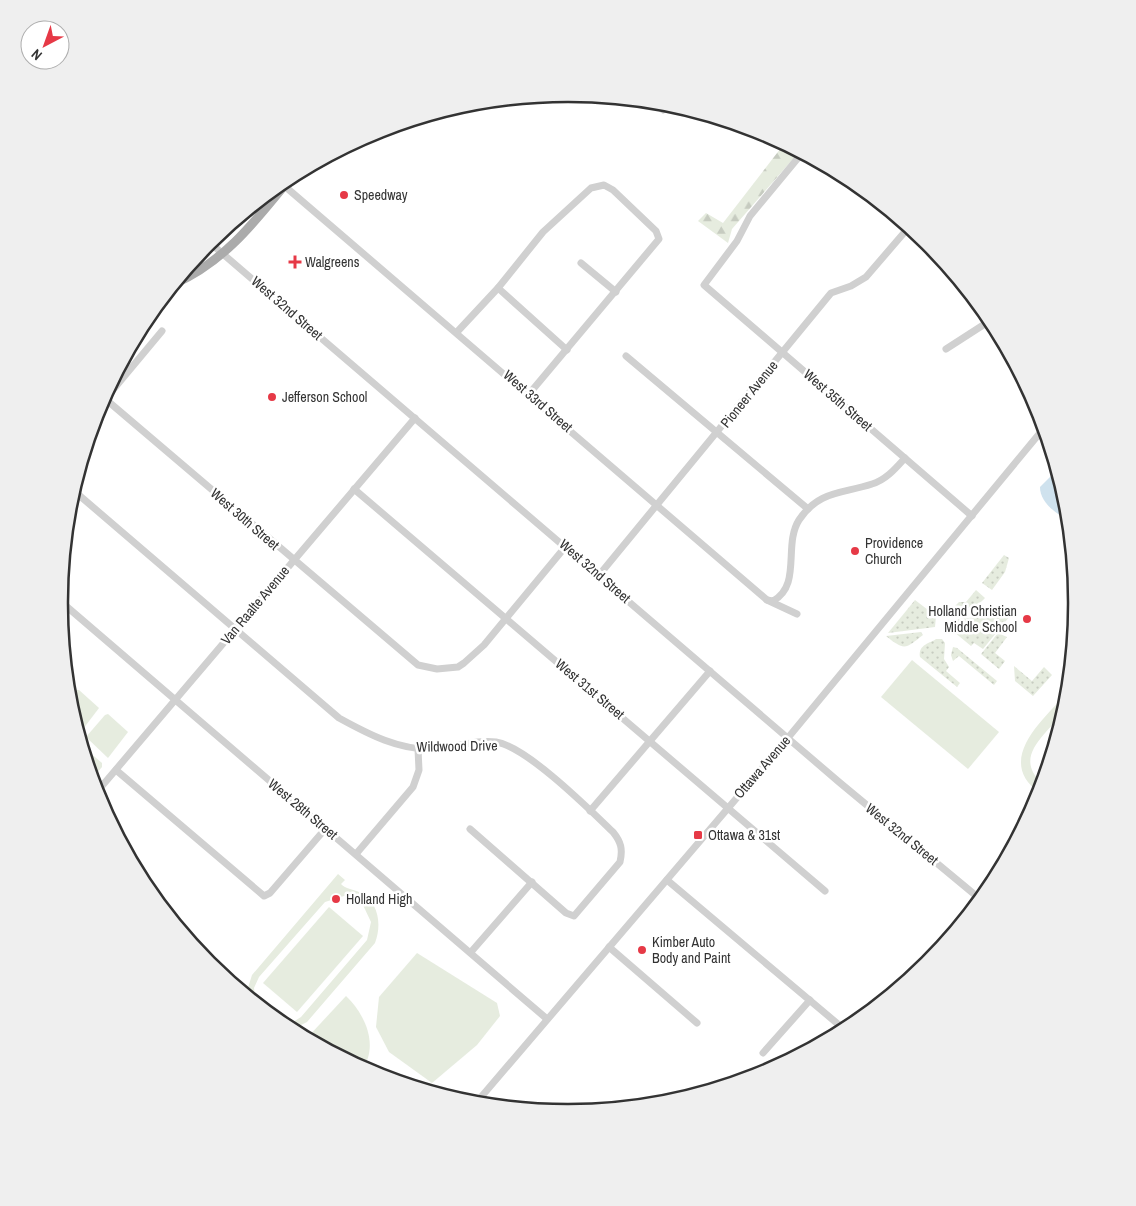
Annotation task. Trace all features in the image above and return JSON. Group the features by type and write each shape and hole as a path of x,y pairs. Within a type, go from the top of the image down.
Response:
{"main road":[{"path":"189,276 224,254 248,230 270,201"}],"street":[{"name":"West 35th Street","path":"797,159 750,216 737,241 704,285 972,516"},
{"path":"457,332 498,288 530,246 591,188 604,184 613,190 660,236 616,292 529,394"},
{"name":"West 33rd Street","path":"288,188 658,504 766,600 797,614"},
{"name":"Pioneer Avenue","path":"600,574 718,433 831,293 851,286 866,277 904,233"},
{"name":"West 32nd Street","path":"216,247 974,895"},
{"path":"581,263 616,292"},
{"path":"498,288 567,350"},
{"path":"946,350 984,325"},
{"path":"121,378 162,331"},
{"path":"626,356 808,509"},
{"name":"West 30th Street","path":"110,403 418,665 437,669 452,669 464,663 484,645 505,618"},
{"name":"Van Raalte Avenue","path":"102,786 415,418"},
{"name":"Ottawa Avenue","path":"482,1096 788,738 1039,434"},
{"path":"766,600 773,601 785,590 789,580 795,528 808,509 830,494 873,484 890,474 905,458"},
{"name":"West 31st Street","path":"354,489 825,891"},
{"name":"Wildwood Drive","path":"79,496 339,718 380,739 418,749 436,749 496,742 510,747 527,757 613,832 622,851 620,862 574,916 566,913 532,882"},
{"path":"505,618 566,546"},
{"name":"West 28th Street","path":"68,608 547,1019"},
{"path":"590,811 710,671"},
{"path":"356,854 413,787 419,770 418,749"},
{"path":"116,770 264,896 270,893 326,828"},
{"path":"470,829 532,882 471,952"},
{"path":"667,880 837,1024"},
{"path":"609,947 697,1024"},
{"path":"762,1053 810,1000"}],"green space":[{"path":"780,150 795,157 732,229 728,243 698,221 706,213 723,223"},
{"path":"1004,555 1009,558 1005,572 992,590 982,583"},
{"path":"976,590 985,598 982,601 966,609 953,608 959,602 966,602"},
{"path":"915,600 936,616 935,627 888,633"},
{"path":"995,606 1002,607 1010,616 983,649 974,643 971,646 948,627 950,620 977,617"},
{"path":"921,632 923,635 905,646 897,644 886,636"},
{"path":"998,633 1007,637 995,653 1005,661 999,669 981,654"},
{"path":"936,639 942,639 945,643 944,659 949,667 946,671 960,683 957,687 920,657 921,649"},
{"path":"953,647 957,648 997,681 994,685 959,656 953,661 951,655"},
{"path":"912,660 999,732 968,769 881,697"},
{"path":"1014,666 1032,681 1044,667 1052,675 1033,696 1015,681"},
{"path":"79,690 99,708 84,728 77,701 75,691"},
{"path":"1059,702 1053,724 1036,745 1032,754 1030,764 1037,777 1033,786 1027,780 1021,767 1022,753 1037,726"},
{"path":"108,714 128,732 108,758 86,737"},
{"path":"91,754 102,763 102,767 97,773"},
{"path":"338,874 345,880 341,884 343,886 366,896 375,907 378,929 375,943 307,1022 300,1025 294,1021 301,1017 367,940 371,922 362,903 344,896 325,902 259,977 254,988 255,993 248,987 252,975"},
{"path":"329,907 363,936 297,1012 263,983"},
{"path":"417,953 497,1003 500,1016 477,1045 432,1083 389,1052 376,1027 379,997"},
{"path":"346,996 364,1020 369,1039 368,1059 367,1061 347,1052 312,1032"}],"water":[{"path":"1052,475 1061,516 1046,503 1040,487"}],"place":[{"name":"Speedway","path":"344,195"},
{"name":"Walgreens","path":"295,262"},
{"name":"Jefferson School","path":"272,397"},
{"name":"Providence Church","path":"855,551"},
{"name":"Holland Christian Middle School","path":"1027,619"},
{"name":"Ottawa & 31st","path":"698,835"},
{"name":"Holland High","path":"336,899"},
{"name":"Kimber Auto Body and Paint","path":"642,950"}]}
